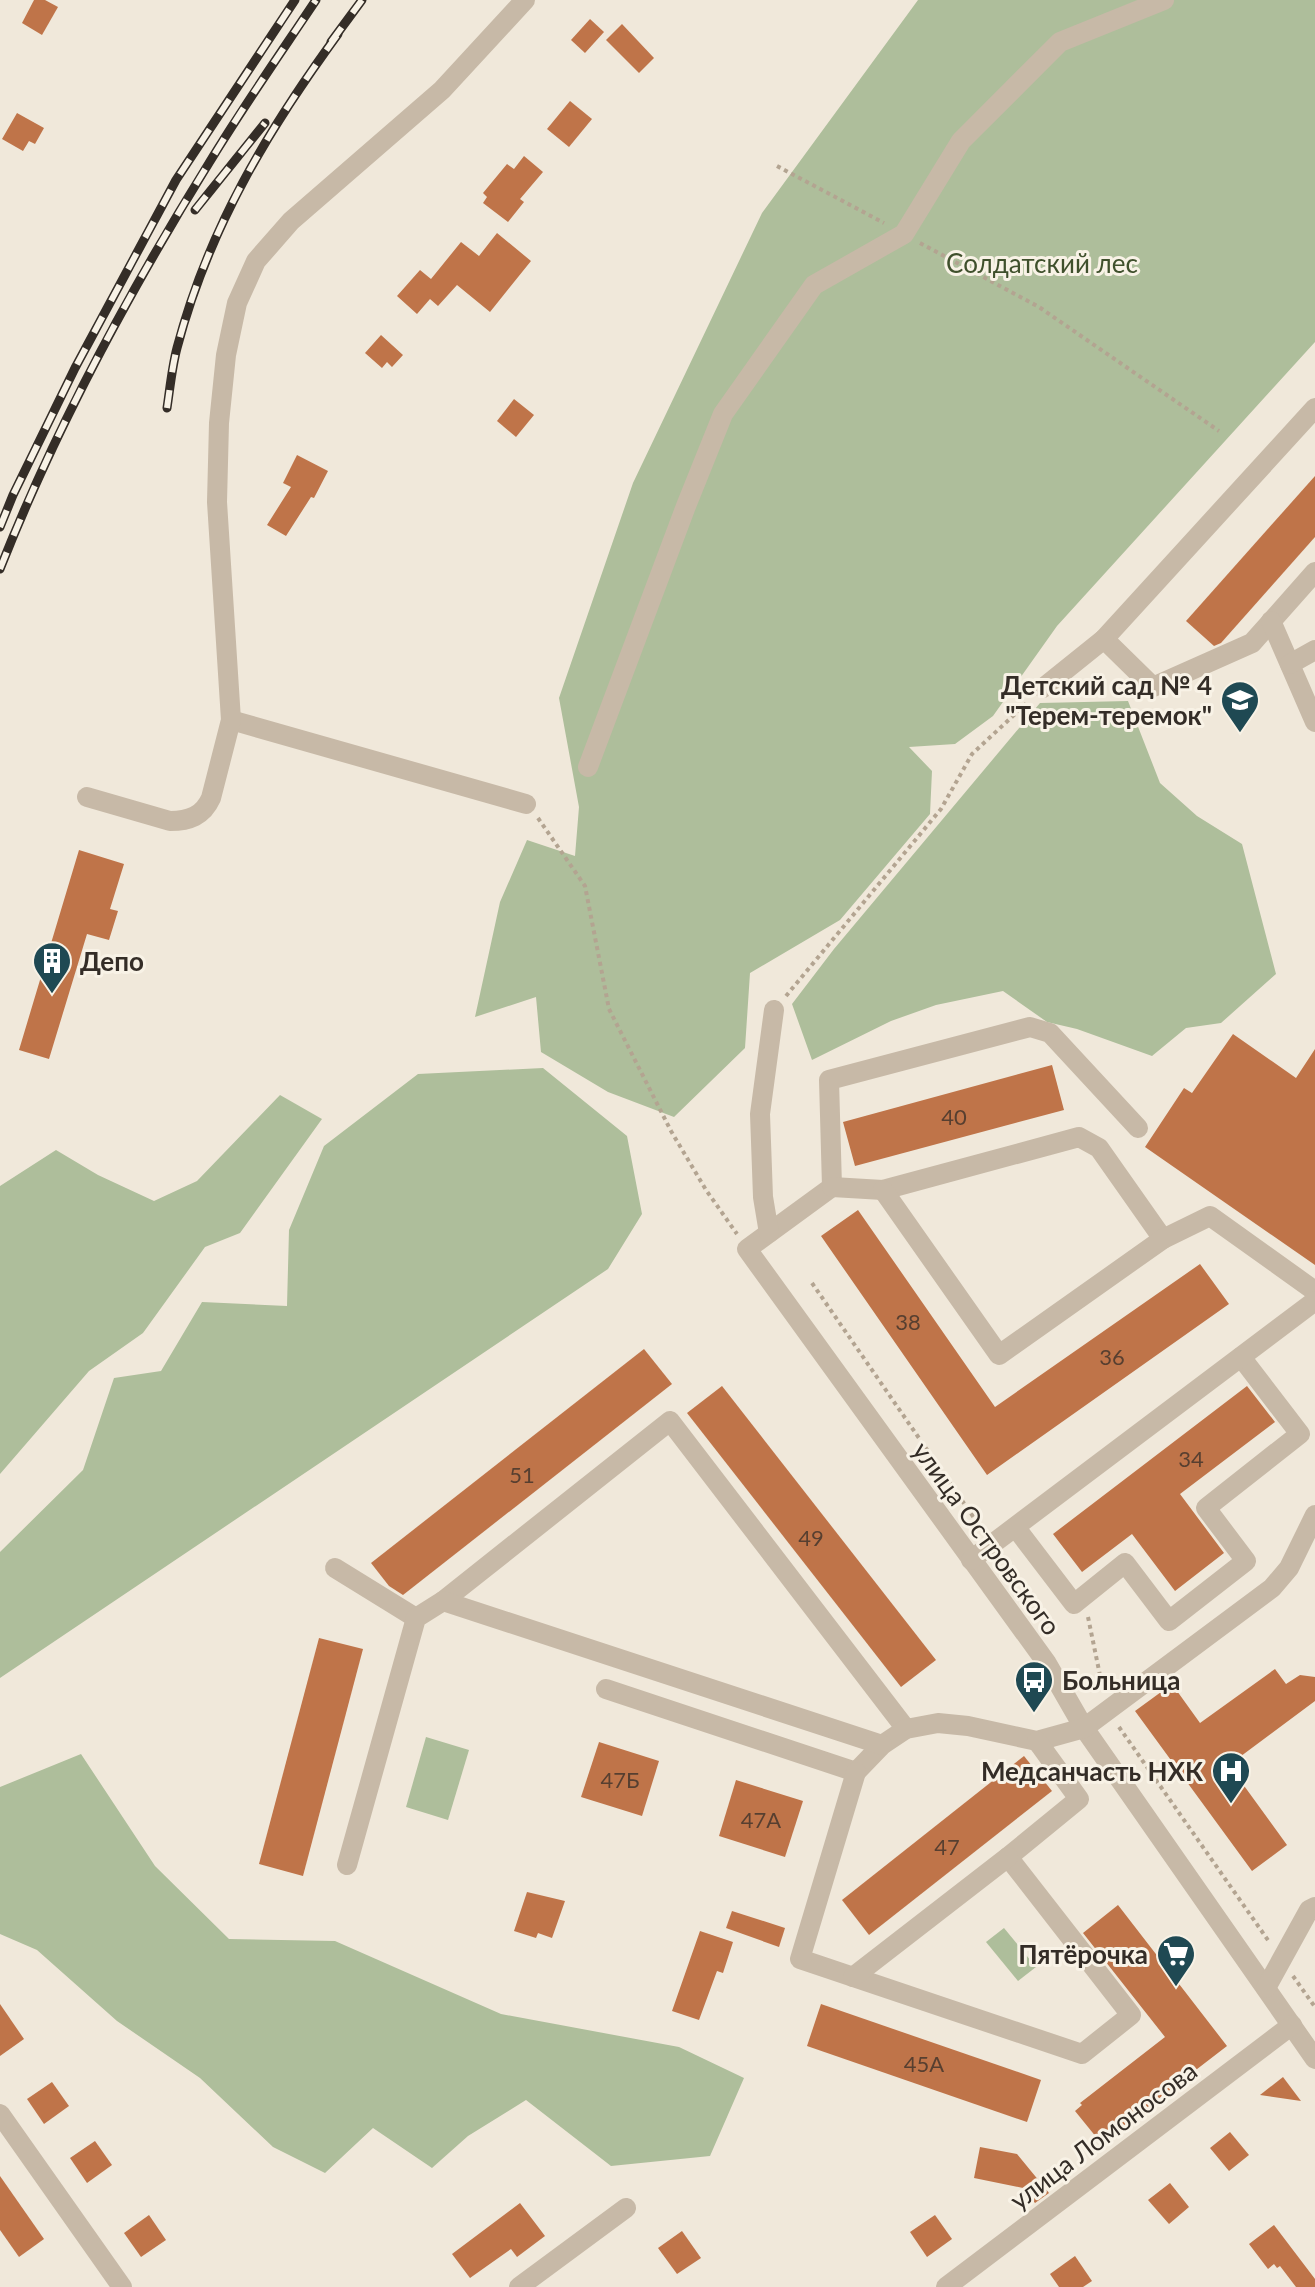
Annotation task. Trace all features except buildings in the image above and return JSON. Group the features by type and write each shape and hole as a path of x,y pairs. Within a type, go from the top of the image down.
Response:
{"street":[{"path":"87,797 170,821 197,816 211,798 231,720 217,502 219,423 226,355 237,303 256,261 291,221 442,90 525,0"},
{"path":"588,767 723,414 814,285 904,234 961,141 1060,42 1164,0"},
{"path":"1043,688 1104,639 1315,408"},
{"path":"1104,639 1153,687 1252,643 1315,572"},
{"path":"1271,621 1315,722"},
{"path":"1290,664 1315,650"},
{"path":"231,720 526,804"},
{"path":"769,1233 763,1197 760,1114 774,1010"},
{"path":"832,1187 829,1080 1030,1027 1050,1033 1138,1128"},
{"path":"747,1249 832,1187 883,1190 1079,1137 1099,1148 1163,1239"},
{"path":"883,1190 999,1355 1163,1239 1210,1216 1315,1291"},
{"name":"улица Островского","path":"747,1249 1046,1662 1084,1728 1315,2059"},
{"path":"971,1560 1315,1301"},
{"path":"1016,1528 1074,1604 1125,1563 1169,1621 1246,1561 1206,1508 1300,1434 1241,1357"},
{"path":"347,1865 416,1618 443,1601 670,1421 906,1729"},
{"path":"1008,1857 1131,2015 1082,2054 800,1959 856,1772 882,1745 906,1729 938,1723 1037,1741 1084,1728 1272,1588 1289,1568 1315,1515"},
{"path":"335,1568 416,1618"},
{"path":"443,1601 882,1745"},
{"path":"606,1689 856,1772"},
{"path":"853,1977 1079,1799 1037,1741"},
{"path":"1266,1988 1309,1910 1315,1907"},
{"name":"улица Ломоносова","path":"946,2287 1292,2025"},
{"path":"0,2114 122,2287"},
{"path":"519,2287 626,2208"}],"path":[{"path":"777,166 1039,307 1219,431"},
{"path":"774,1010 941,809 972,754 1043,688"},
{"path":"526,804 549,831 585,886 609,1009 671,1131 706,1190 747,1249"},
{"path":"812,1283 993,1545"},
{"path":"1083,1596 1107,1710 1315,2007"}],"green space":[{"name":"Солдатский лес","path":"918,0 1315,0 1315,342 1057,626 993,716 955,744 909,747 932,771 930,814 840,920 750,973 745,1048 674,1117 608,1092 541,1052 536,997 475,1017 500,902 527,840 575,856 579,807 559,698 633,483 762,213"},
{"path":"1128,701 1160,783 1197,816 1242,844 1276,974 1221,1023 1186,1028 1152,1056 1077,1029 1047,1022 1003,991 936,1005 891,1021 812,1060 792,1004 834,949 1040,703"},
{"path":"543,1068 627,1136 642,1214 608,1269 0,1678 0,1552 83,1470 114,1378 161,1371 202,1302 287,1306 289,1230 324,1146 418,1074"},
{"path":"280,1095 322,1119 240,1233 205,1247 143,1333 89,1371 0,1474 0,1186 56,1150 98,1175 154,1201 197,1181"},
{"path":"426,1737 469,1750 448,1820 406,1807"},
{"path":"81,1754 155,1866 229,1939 335,1941 501,2014 679,2047 744,2078 710,2156 611,2166 526,2100 468,2136 432,2168 373,2128 325,2173 273,2147 200,2078 117,2021 37,1950 0,1934 0,1787"},
{"path":"1004,1928 1036,1967 1018,1981 986,1942"}],"railway":[{"path":"0,527 75,368 176,180 295,0"},
{"path":"0,569 45,464 122,311 222,142 316,0"},
{"path":"331,42 362,0"},
{"path":"167,408 175,355 190,305 223,222 287,107 338,34"},
{"path":"195,210 265,123"}],"place":[{"name":"Детский сад № 4 \"Терем-теремок\"","path":"1240,734"},
{"name":"Депо","path":"52,995"},
{"name":"Больница","path":"1034,1714"},
{"name":"Медсанчасть НХК","path":"1231,1805"},
{"name":"Пятёрочка","path":"1176,1988"}]}
